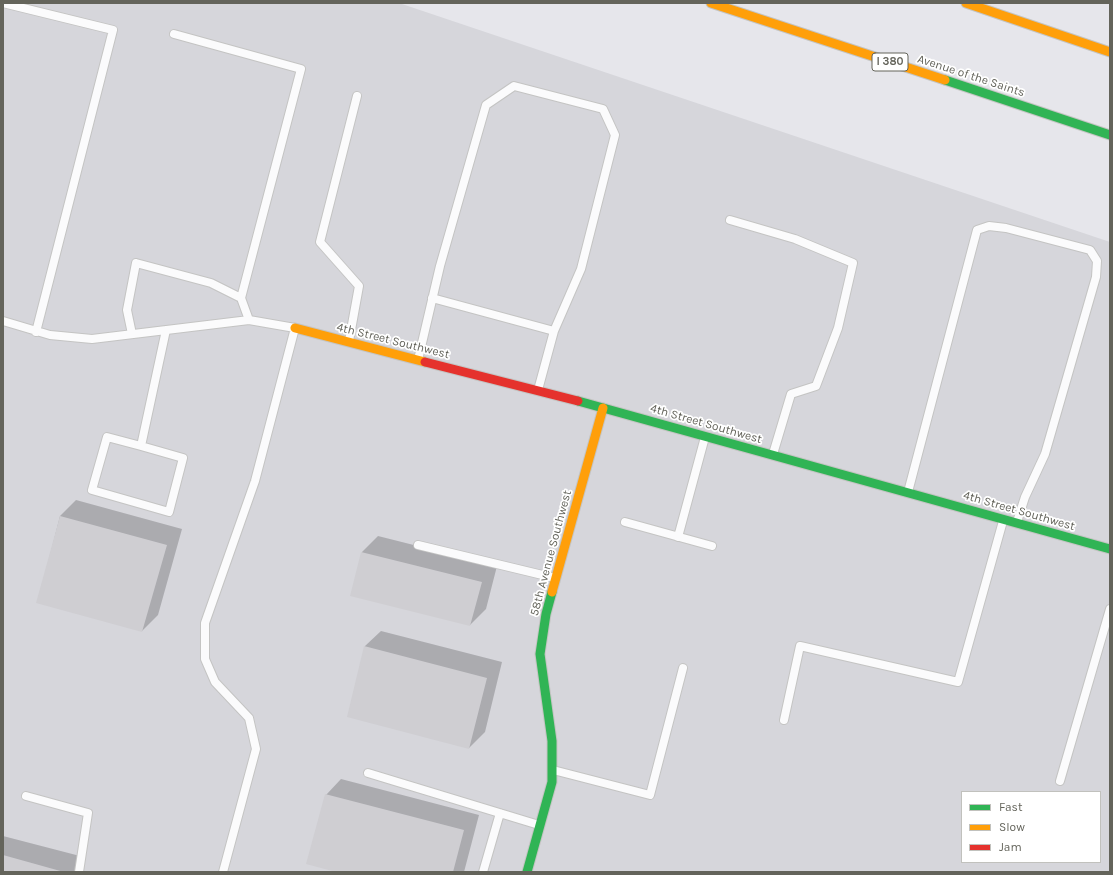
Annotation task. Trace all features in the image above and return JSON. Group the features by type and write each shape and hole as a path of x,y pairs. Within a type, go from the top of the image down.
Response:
{"main road":[{"name":"Avenue of the Saints","path":"711,3 1110,135"},
{"path":"966,3 1110,52"},
{"name":"4th Street Southwest","path":"295,328 603,408 1110,550"},
{"name":"58th Avenue Southwest","path":"527,872 552,782 552,741 544,692 540,654 546,614 603,408"}],"lane":[{"path":"3,3 113,30 36,332"},
{"path":"174,34 301,69 241,298 249,320"},
{"path":"418,360 432,298 486,105 514,86 603,109 615,135 581,269 554,330 538,391"},
{"path":"348,342 358,286 320,242 357,96"},
{"path":"730,220 795,239 853,263 838,328 816,386 791,394 773,455"},
{"path":"908,493 977,230 989,226 1006,228 1090,250 1097,261 1096,277 1045,454 1024,497 1017,523"},
{"path":"132,334 128,310 136,263 211,283 241,298"},
{"path":"432,298 554,330"},
{"path":"3,321 50,335 92,339 249,320 295,328 255,481 206,623 205,659 215,682 249,718 256,749 223,872"},
{"path":"140,446 166,330"},
{"path":"678,537 705,436"},
{"path":"106,437 140,446 183,458 169,512 92,490 106,437"},
{"path":"784,720 800,646 958,682 1003,520"},
{"path":"624,522 712,546"},
{"path":"418,545 556,578"},
{"path":"1060,781 1110,609"},
{"path":"552,770 650,795 683,668"},
{"path":"368,773 540,825"},
{"path":"26,796 88,813 79,872"},
{"path":"483,872 500,813"}],"shaded area":[{"path":"3,3 399,3 1110,242 1110,872 3,872"}],"building":[{"path":"60,516 167,545 142,632 36,603"},
{"path":"361,552 482,582 470,626 350,596"},
{"path":"364,646 487,678 469,749 347,717"},
{"path":"325,794 464,830 453,872 336,872 306,864"},
{"path":"3,855 64,872 3,872"}],"traffic: fast":[{"path":"945,80 1110,135"},
{"path":"578,401 1110,549"},
{"path":"527,872 552,782 552,741 540,654 546,614 552,592"}],"traffic: slow":[{"path":"711,3 945,80"},
{"path":"966,3 1110,52"},
{"path":"295,328 425,362"},
{"path":"552,592 603,408"}],"traffic: jam":[{"path":"425,362 578,401"}]}
